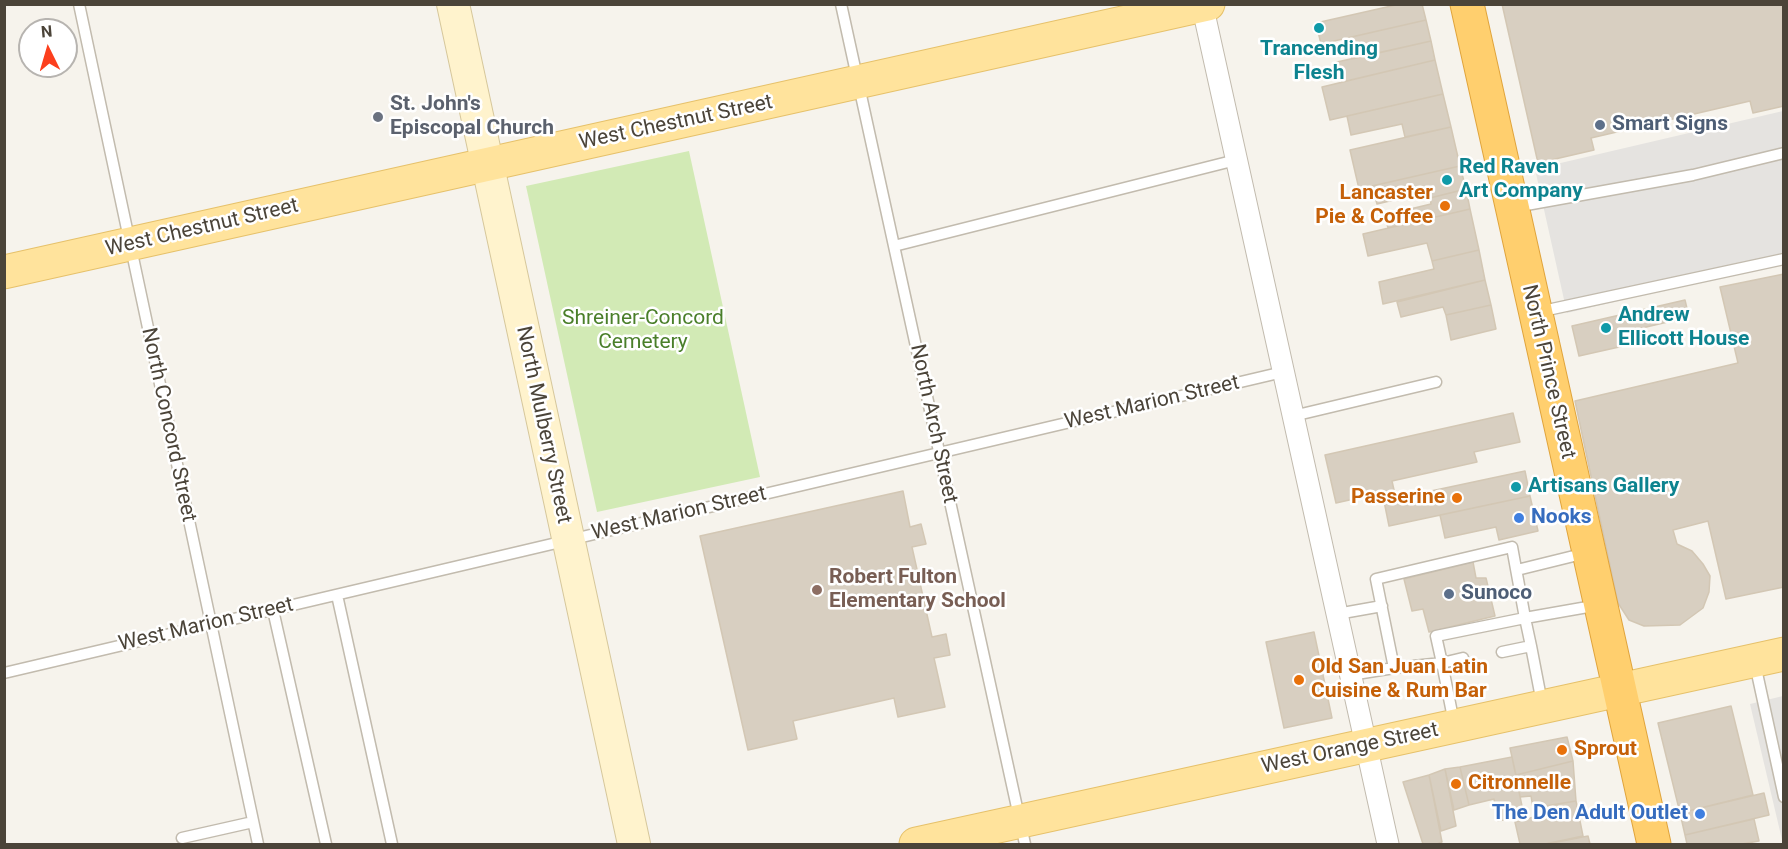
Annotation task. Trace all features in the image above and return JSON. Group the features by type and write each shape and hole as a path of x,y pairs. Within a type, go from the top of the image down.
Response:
{"highway":[{"name":"North Prince Street","path":"1467,4 1535,313 1565,422 1589,552 1654,844"}],"main road":[{"name":"West Chestnut Street","path":"4,272 1204,5"},
{"name":"West Orange Street","path":"916,844 1022,832 1366,746 1769,657"}],"street":[{"name":"North Mulberry Street","path":"453,4 634,844"},
{"path":"1204,5 1236,160 1388,844"}],"lane":[{"name":"North Concord Street","path":"79,4 258,844"},
{"name":"North Arch Street","path":"841,4 1022,832"},
{"path":"1512,207 1692,175 1784,153"},
{"path":"894,246 1236,160"},
{"path":"1535,313 1784,259"},
{"name":"West Marion Street","path":"4,672 1283,372"},
{"path":"1293,416 1436,382"},
{"path":"1394,668 1376,579 1512,547 1543,707"},
{"path":"1517,570 1589,552"},
{"path":"337,595 392,844"},
{"path":"1455,726 1436,636 1600,604"},
{"path":"1337,614 1382,606"},
{"path":"273,610 326,844"},
{"path":"1502,652 1531,646"},
{"path":"1769,657 1784,796"},
{"path":"1350,675 1442,663 1463,658"},
{"path":"182,838 253,822"}],"green space":[{"name":"Shreiner-Concord Cemetery","path":"689,151 760,477 597,512 526,186"}],"shaded area":[{"path":"1783,111 1783,262 1567,313 1535,169"},
{"path":"1783,696 1783,844 1750,704"}],"building":[{"path":"1400,4 1422,4 1426,20 1321,44 1316,23"},
{"path":"1502,4 1784,4 1784,106 1753,113 1750,101 1591,138 1594,150 1538,163"},
{"path":"1426,20 1431,41 1352,59 1347,38"},
{"path":"1431,41 1435,60 1342,82 1337,62"},
{"path":"1435,60 1443,94 1330,120 1322,87"},
{"path":"1443,94 1451,127 1405,137 1402,124 1351,135 1347,116"},
{"path":"1451,127 1460,166 1359,189 1350,150"},
{"path":"1460,166 1466,189 1430,198 1428,192 1377,204 1372,186"},
{"name":"Lancaster Pie & Coffee","path":"1466,189 1470,209 1388,228 1385,215 1431,204 1430,198"},
{"path":"1470,209 1479,250 1432,261 1427,243 1368,256 1363,234"},
{"path":"1479,250 1485,280 1383,304 1379,282 1434,269 1432,261"},
{"path":"1784,274 1784,587 1726,599 1708,521 1673,530 1677,544 1692,551 1710,576 1709,592 1703,608 1680,625 1644,626 1629,620 1618,603 1575,401 1738,363 1720,287"},
{"path":"1485,280 1491,305 1446,315 1443,307 1401,317 1397,302"},
{"name":"Andrew Ellicott House","path":"1685,300 1689,317 1625,332 1628,345 1579,356 1572,326"},
{"path":"1491,305 1496,329 1451,340 1446,315"},
{"path":"1513,413 1520,442 1474,452 1477,462 1392,481 1394,490 1336,503 1325,455"},
{"name":"Passerine","path":"1525,471 1530,496 1389,526 1384,501"},
{"name":"Robert Fulton Elementary School","path":"903,491 910,527 921,524 926,544 912,547 932,637 946,634 950,655 934,658 945,707 898,717 894,698 793,721 797,739 748,750 700,536"},
{"path":"1530,496 1538,531 1499,540 1496,527 1445,538 1440,515"},
{"name":"Sunoco","path":"1473,562 1476,578 1486,578 1495,616 1429,632 1423,609 1412,611 1404,579"},
{"path":"1314,632 1332,718 1284,728 1266,642"},
{"path":"1731,706 1753,795 1680,813 1658,723"},
{"path":"1567,737 1573,761 1516,775 1510,748"},
{"path":"1512,757 1524,816 1498,821 1494,799 1469,805 1460,767"},
{"path":"1573,761 1576,801 1533,808 1531,796 1520,797 1516,775"},
{"path":"1460,767 1469,805 1454,810 1445,769"},
{"path":"1445,769 1456,826 1441,831 1429,775"},
{"path":"1429,775 1442,842 1437,844 1423,844 1403,782"},
{"path":"1764,793 1769,815 1685,835 1680,813"},
{"path":"1576,801 1583,836 1545,844 1520,844 1515,822 1534,817 1533,808"},
{"path":"1754,819 1759,841 1742,844 1687,844 1685,835"},
{"path":"1588,836 1590,844 1547,844"}],"place":[{"name":"Trancending Flesh","path":"1319,28"},
{"name":"St. John's Episcopal Church","path":"378,117"},
{"name":"Smart Signs","path":"1600,125"},
{"name":"Red Raven Art Company","path":"1447,180"},
{"name":"Lancaster Pie & Coffee","path":"1445,206"},
{"name":"Andrew Ellicott House","path":"1606,328"},
{"name":"Artisans Gallery","path":"1516,487"},
{"name":"Passerine","path":"1457,498"},
{"name":"Nooks","path":"1519,518"},
{"name":"Robert Fulton Elementary School","path":"817,590"},
{"name":"Sunoco","path":"1449,594"},
{"name":"Old San Juan Latin Cuisine & Rum Bar","path":"1299,680"},
{"name":"Sprout","path":"1562,750"},
{"name":"Citronnelle","path":"1456,784"},
{"name":"The Den Adult Outlet","path":"1700,814"}]}
